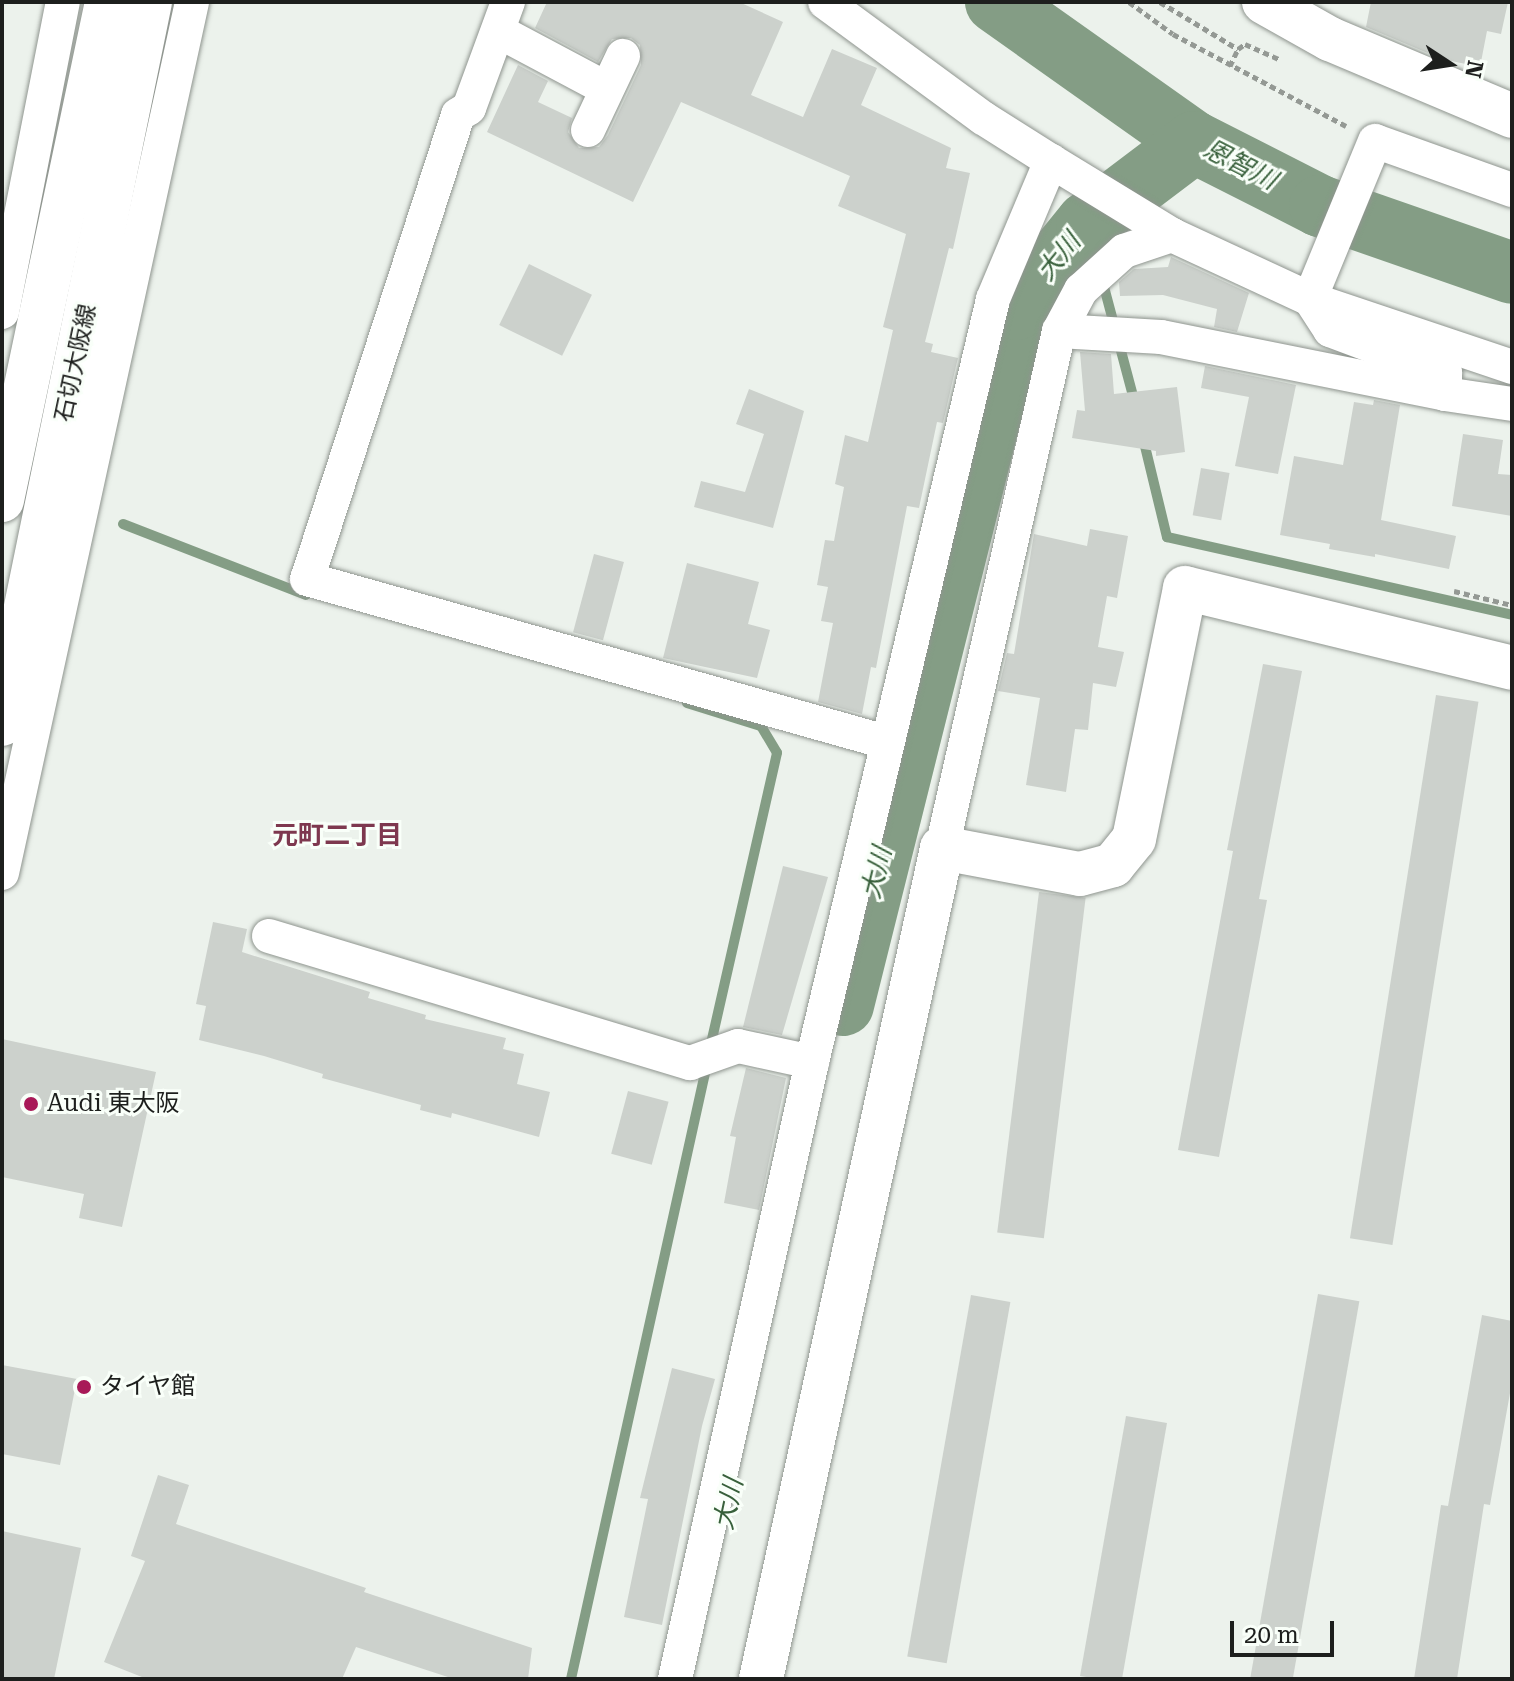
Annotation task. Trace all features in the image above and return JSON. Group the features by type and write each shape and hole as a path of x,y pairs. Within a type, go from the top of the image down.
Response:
{"street":[{"path":"2,312 63,2"},
{"name":"石切大阪線","path":"2,724 95,163 107,2"},
{"name":"石切大阪線","path":"2,500 95,163 150,2"},
{"path":"2,873 192,2"},
{"path":"825,2 983,118 1172,235 1310,299 1512,367"},
{"path":"1264,2 1330,39 1510,108"},
{"path":"607,89 503,16 469,108 458,115 307,579 886,742"},
{"path":"588,130 623,56"},
{"path":"1310,299 1375,141 1512,190"},
{"path":"675,1679 812,1062 993,299 1051,161"},
{"path":"761,1679 942,848 1059,331 1081,290 1124,251 1172,235"},
{"path":"1310,299 1330,330 1445,373 1445,394"},
{"path":"1059,331 1161,337 1445,394 1512,404"},
{"path":"942,848 1080,874 1113,865 1134,839 1185,588 1512,668"},
{"path":"269,936 690,1063 738,1046 812,1062"}],"path":[{"path":"1129,2 1173,34 1375,141"},
{"path":"1160,2 1238,49"},
{"path":"1454,591 1512,605"}],"building":[{"path":"547,2 739,2 783,22 751,95 803,117 832,49 877,68 861,105 951,148 946,168 970,173 953,249 949,248 925,342 933,344 931,352 958,358 943,423 937,422 919,508 907,506 876,668 871,667 862,714 818,702 833,623 821,621 828,587 817,585 825,540 834,541 844,487 835,484 845,435 868,442 893,330 883,327 906,234 838,206 850,176 681,102 633,202 487,132 518,65 548,81 538,102 572,118 568,132 579,148 599,147 608,135 641,65 640,45 631,38 612,39 598,62 535,28"},
{"path":"1371,2 1508,2 1501,34 1487,31 1480,67 1442,59 1366,27"},
{"path":"1171,257 1249,293 1237,332 1214,327 1217,309 1163,295 1120,296 1119,282 1134,269 1168,267"},
{"path":"529,264 592,295 562,356 499,325"},
{"path":"1080,352 1111,354 1114,394 1177,387 1185,452 1156,456 1156,451 1072,438 1077,410 1085,411"},
{"path":"1205,366 1296,385 1278,474 1235,466 1249,397 1201,388"},
{"path":"749,389 804,411 773,528 694,507 701,481 745,492 764,434 736,424"},
{"path":"1374,400 1400,405 1381,520 1456,536 1449,569 1375,554 1375,557 1329,549 1330,544 1280,535 1294,456 1343,465 1354,402 1373,405"},
{"path":"1463,434 1503,440 1498,474 1512,475 1512,516 1452,506"},
{"path":"1201,468 1230,473 1221,520 1193,515"},
{"path":"1090,529 1128,536 1117,598 1107,596 1098,647 1124,652 1116,687 1093,683 1088,730 1075,729 1066,792 1026,785 1040,698 998,691 1007,653 1014,654 1034,534 1087,546"},
{"path":"594,554 624,562 603,640 573,632"},
{"path":"687,563 759,582 748,624 770,630 757,678 663,658"},
{"path":"1263,664 1302,671 1259,899 1267,900 1219,1157 1178,1150 1233,851 1227,850"},
{"path":"1436,695 1478,702 1392,1245 1350,1238"},
{"path":"783,866 828,877 782,1035 743,1027"},
{"path":"1039,892 1086,898 1044,1238 997,1232"},
{"path":"213,922 247,929 242,952 370,992 368,998 426,1015 425,1019 506,1038 503,1049 524,1054 517,1084 550,1092 539,1137 452,1113 451,1118 420,1110 421,1105 322,1078 323,1074 264,1056 199,1040 206,1006 196,1004"},
{"path":"2,1039 156,1072 122,1227 79,1218 84,1194 2,1177"},
{"path":"746,1068 786,1078 759,1210 724,1203 736,1137 730,1136"},
{"path":"628,1091 669,1102 652,1165 611,1154"},
{"path":"1318,1294 1359,1301 1293,1679 1250,1679"},
{"path":"971,1295 1010,1302 947,1663 907,1656"},
{"path":"1482,1315 1512,1321 1512,1382 1490,1505 1484,1504 1457,1679 1414,1679 1441,1505 1448,1506"},
{"path":"2,1365 77,1379 60,1465 2,1454"},
{"path":"672,1368 715,1379 702,1426 662,1625 624,1617 648,1499 640,1498"},
{"path":"1126,1416 1167,1423 1122,1679 1099,1679 1080,1676"},
{"path":"158,1475 189,1485 176,1524 532,1648 528,1679 454,1679 356,1647 342,1679 147,1679 104,1662 145,1561 131,1556"},
{"path":"2,1531 81,1548 54,1679 2,1679"}],"waterway":[{"name":"恩智川","path":"996,2 1194,142 1320,206 1512,273"},
{"name":"大川","path":"843,1005 1017,309 1087,223 1194,142"},
{"path":"1087,223 1135,403"},
{"path":"1143,438 1167,537 1512,615"},
{"path":"123,524 306,595"},
{"path":"687,703 761,726 777,753 710,1048"},
{"path":"571,1679 707,1064"}],"place":[{"name":"Audi 東大阪","path":"31,1104"},
{"name":"タイヤ館","path":"84,1387"}],"district":[{"name":"元町二丁目","path":"337,836"}]}
